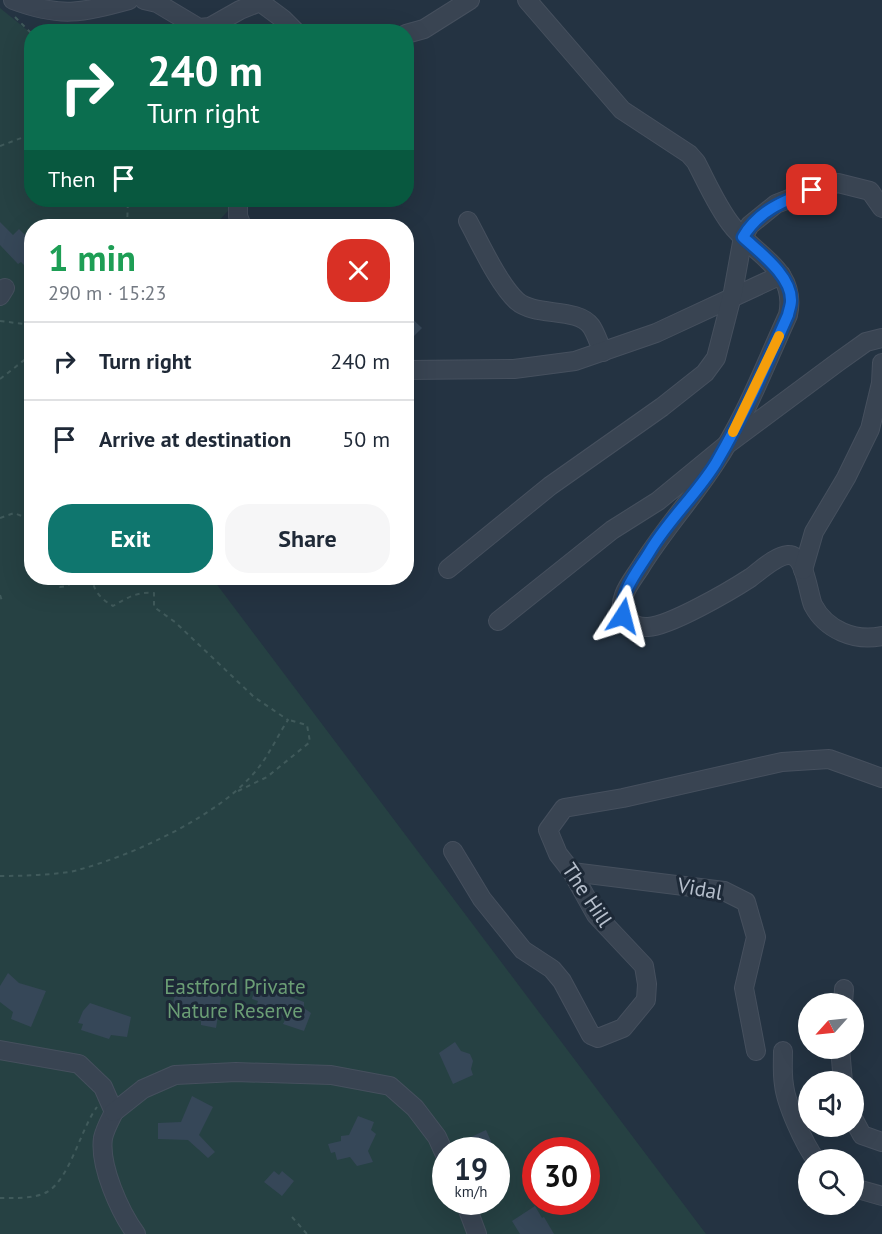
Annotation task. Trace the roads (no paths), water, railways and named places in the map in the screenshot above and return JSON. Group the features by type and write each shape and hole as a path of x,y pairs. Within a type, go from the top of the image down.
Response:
{"street":[{"path":"13,0 36,9 65,13 97,9 129,0"},
{"path":"144,0 157,3 192,24"},
{"path":"414,32 424,29 470,0"},
{"path":"527,0 622,110 689,154 696,162 724,214 743,237 781,275 790,292 788,315 741,418 715,465 654,544 624,594 621,606 623,616 633,625 649,627 666,622 726,594 787,555 793,556 800,562 814,605 821,616 832,626 841,633 857,638 882,636"},
{"path":"215,24 260,2 288,24"},
{"path":"448,569 550,486 705,373 716,357 732,298 743,237 750,225 776,204 838,183 870,191 882,208"},
{"path":"468,221 504,284 518,302 540,310 571,314 591,325 603,351"},
{"path":"414,367 514,369 575,361 656,333 781,275"},
{"path":"498,621 612,530 658,501 725,446 866,342 882,338"},
{"path":"803,570 814,532 846,478 870,429 881,383 882,363"},
{"name":"The Hill","path":"453,851 482,899 523,950 552,969 562,981 591,1035 598,1038 623,1028 646,999 647,984 644,966 596,915 572,872 558,854 548,831 564,808 623,798 782,762 829,759 882,778"},
{"name":"Vidal","path":"572,872 724,891 746,902 756,937 744,988 756,1051"},
{"path":"0,1050 80,1064 103,1087 114,1112"},
{"path":"783,1051 784,1087 808,1149"},
{"path":"136,1234 128,1223 116,1196 105,1163 103,1138 114,1112 143,1089 175,1075 236,1072 331,1075 390,1086 415,1108 437,1137"},
{"path":"864,1136 882,1142"},
{"path":"864,1191 882,1196"},
{"path":"470,1215 477,1234"}],"park label":[{"name":"Eastford Private Nature Reserve","path":"235,999"}]}
